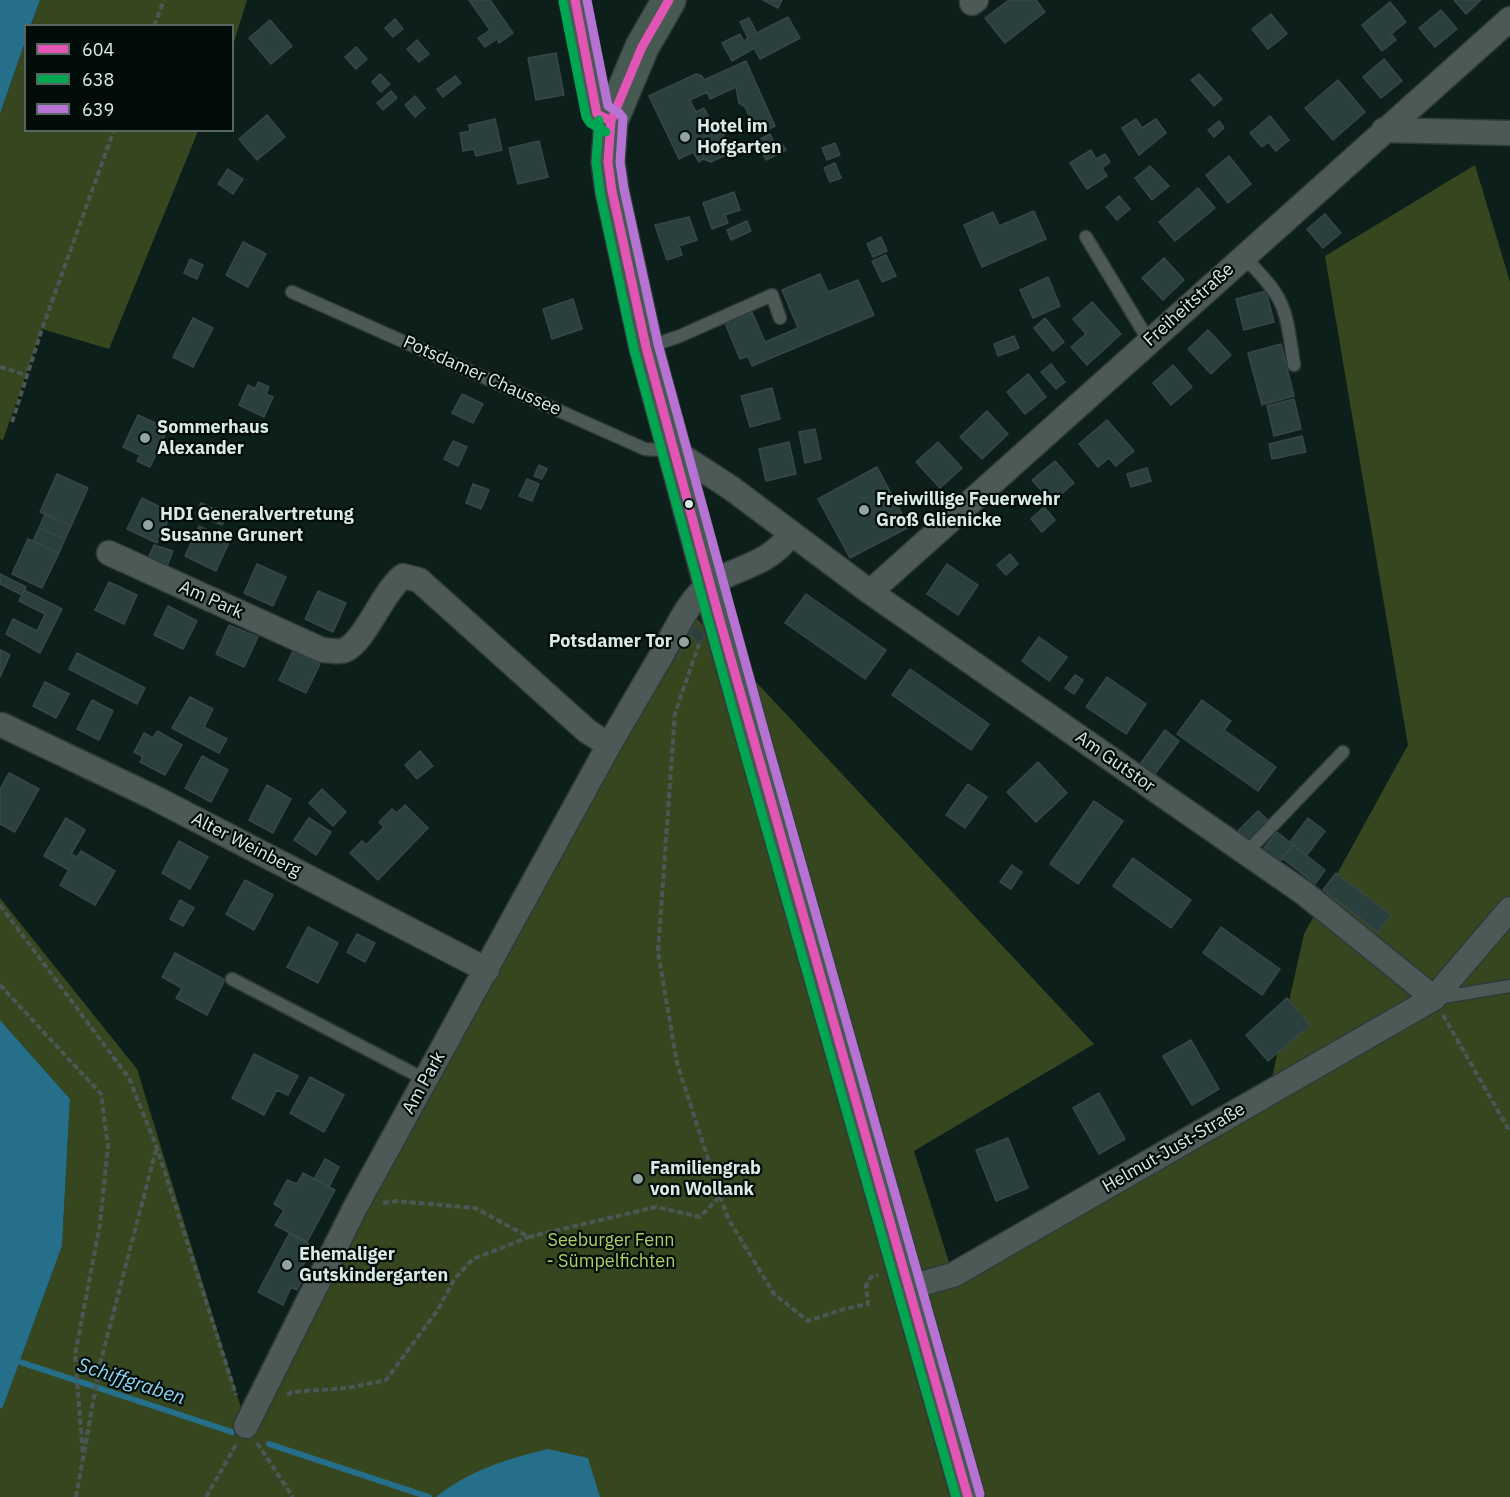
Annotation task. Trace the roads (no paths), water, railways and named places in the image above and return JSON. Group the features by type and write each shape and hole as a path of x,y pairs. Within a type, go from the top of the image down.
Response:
{"main road":[{"path":"669,0 629,74 611,121 608,162 612,191 646,347 710,584 968,1497"}],"street":[{"path":"575,0 597,114 611,121"},
{"name":"Freiheitstraße","path":"870,592 1510,19"},
{"path":"1384,130 1510,133"},
{"name":"Am Gutstor","path":"674,451 730,488 790,535 870,592 1304,893 1434,998"},
{"path":"710,584 777,552 790,535"},
{"name":"Am Park","path":"109,553 322,650 343,651 355,643 390,586 403,576 419,580 587,731 609,745"},
{"name":"Am Park","path":"246,1426 356,1206 609,745 688,609 710,584"},
{"name":"Alter Weinberg","path":"1,726 153,797 487,970"},
{"name":"Helmut-Just-Straße","path":"906,1276 953,1275 1434,998 1510,909"}],"lane":[{"path":"1086,237 1149,341"},
{"path":"1243,256 1272,285 1285,307 1294,365"},
{"name":"Potsdamer Chaussee","path":"292,292 645,449 674,451"},
{"path":"646,347 680,336 772,295 780,318"},
{"path":"1246,853 1343,752"},
{"path":"232,979 426,1080"},
{"path":"1434,998 1510,986"}],"water":[{"path":"0,0 40,0 31,24 24,24 24,45 0,114"},
{"path":"0,1020 70,1099 62,1246 3,1407 0,1409"},
{"path":"548,1449 588,1458 600,1497 436,1497 462,1480 489,1467"}],"waterway":[{"name":"Schiffgraben","path":"20,1362 232,1432"},
{"name":"Schiffgraben","path":"269,1444 429,1497"}],"place":[{"name":"Hotel im Hofgarten","path":"685,137"},
{"name":"Sommerhaus Alexander","path":"145,438"},
{"name":"Freiwillige Feuerwehr Groß Glienicke","path":"864,510"},
{"name":"HDI Generalvertretung Susanne Grunert","path":"148,525"},
{"name":"Potsdamer Tor","path":"684,642"},
{"name":"Familiengrab von Wollank","path":"638,1179"},
{"name":"Ehemaliger Gutskindergarten","path":"287,1265"}],"park label":[{"name":"Seeburger Fenn - Sümpelfichten","path":"611,1251"}]}
